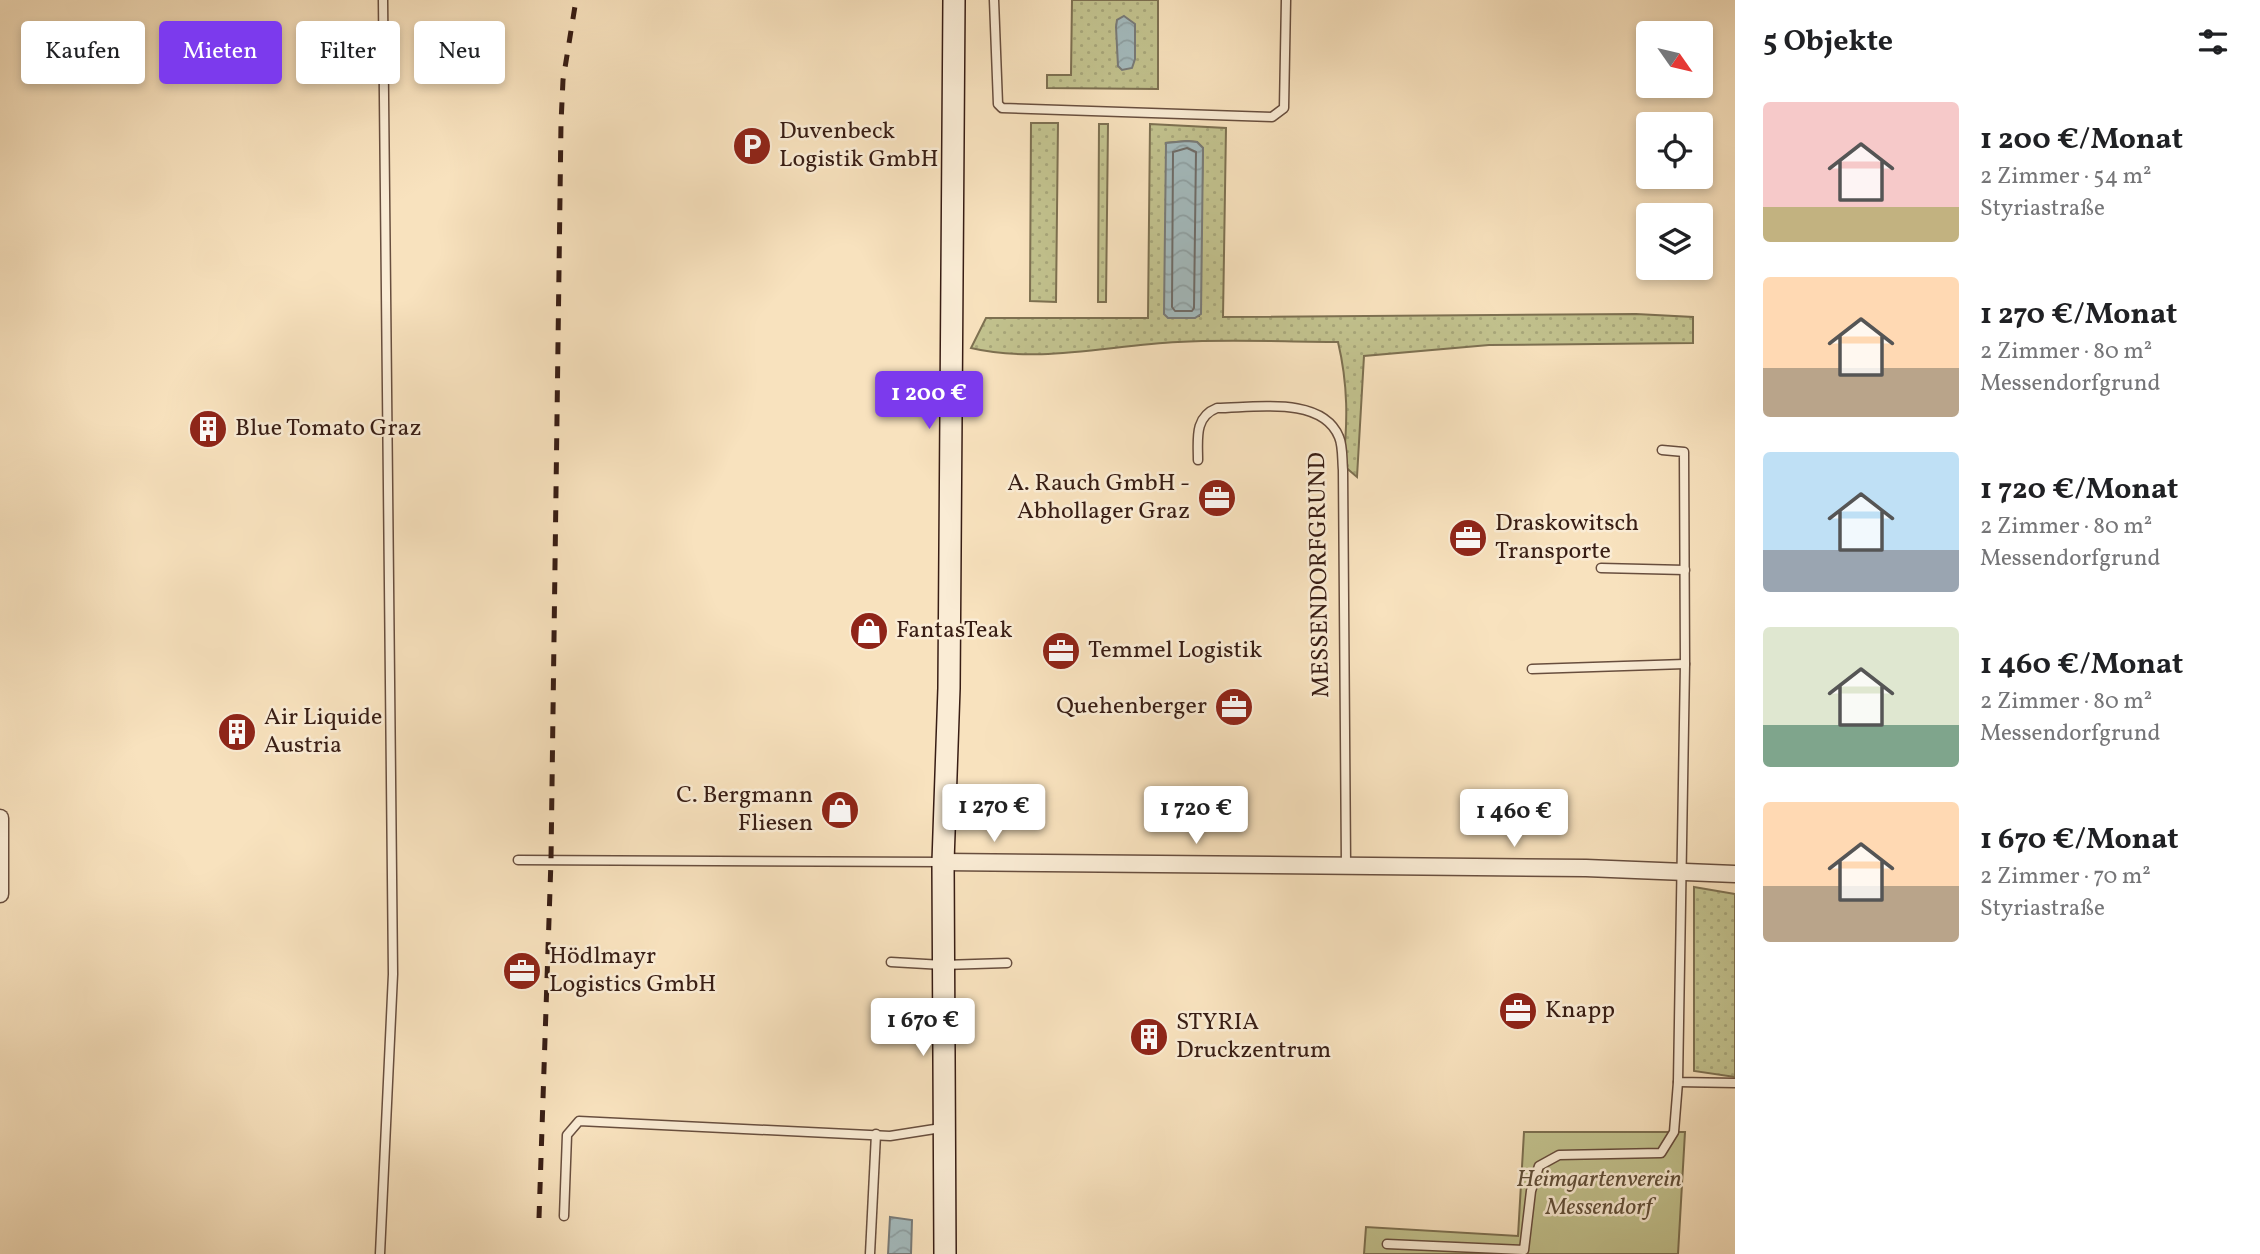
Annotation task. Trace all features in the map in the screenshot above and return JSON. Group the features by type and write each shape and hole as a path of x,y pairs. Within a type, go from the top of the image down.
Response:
{"street":[{"path":"945,1254 943,862 949,688 954,0"},
{"path":"0,818 0,894"},
{"path":"943,862 1680,870 1735,874"}],"lane":[{"path":"380,1254 393,974 383,0"},
{"path":"994,0 998,104 1002,108 1272,117 1284,108 1286,0"},
{"name":"MESSENDORFGRUND","path":"1198,460 1201,419 1206,412 1217,408 1289,407 1307,411 1331,424 1340,438 1343,470 1346,865"},
{"path":"1387,1244 1524,1250 1531,1191 1539,1166 1559,1155 1661,1153 1674,1132 1678,1082 1685,664 1684,452 1662,450"},
{"path":"1601,568 1685,570"},
{"path":"1532,669 1685,664"},
{"path":"518,860 943,862"},
{"path":"891,961 943,965 1007,963"},
{"path":"1678,1082 1735,1083"},
{"path":"564,1216 567,1135 579,1121 890,1136 944,1127"},
{"path":"870,1254 876,1135"}],"green space":[{"path":"1072,0 1158,0 1158,89 1047,88 1047,75 1071,75"},
{"path":"1031,123 1058,123 1056,302 1030,301"},
{"path":"1099,124 1108,124 1106,302 1098,302"},
{"path":"1150,124 1226,128 1223,317 1636,314 1693,317 1693,343 1489,345 1364,356 1357,477 1343,465 1346,403 1338,342 1198,341 1048,354 971,348 986,318 1148,318","holes":["1197,142 1203,148 1199,317 1166,143"]},
{"path":"1694,887 1735,894 1735,1077 1694,1071"},
{"name":"Heimgartenverein Messendorf","path":"1524,1132 1685,1132 1678,1254 1364,1254 1366,1227 1518,1236"}],"water":[{"path":"1124,16 1135,24 1135,59 1132,68 1122,70 1118,66 1116,27 1117,20"},
{"path":"1197,142 1203,148 1201,314 1195,318 1168,318 1164,314 1166,143"},
{"path":"890,1217 912,1220 911,1254 888,1254"}],"railway":[{"path":"539,1218 551,860 561,123 563,80 576,0"}],"place":[{"name":"Duvenbeck Logistik GmbH","path":"752,146"},
{"name":"Blue Tomato Graz","path":"208,429"},
{"name":"A. Rauch GmbH - Abhollager Graz","path":"1217,498"},
{"name":"Draskowitsch Transporte","path":"1468,538"},
{"name":"FantasTeak","path":"869,631"},
{"name":"Temmel Logistik","path":"1061,651"},
{"name":"Quehenberger","path":"1234,707"},
{"name":"Air Liquide Austria","path":"237,732"},
{"name":"C. Bergmann Fliesen","path":"840,810"},
{"name":"Hödlmayr Logistics GmbH","path":"522,971"},
{"name":"Knapp","path":"1518,1011"},
{"name":"STYRIA Druckzentrum","path":"1149,1037"}]}
